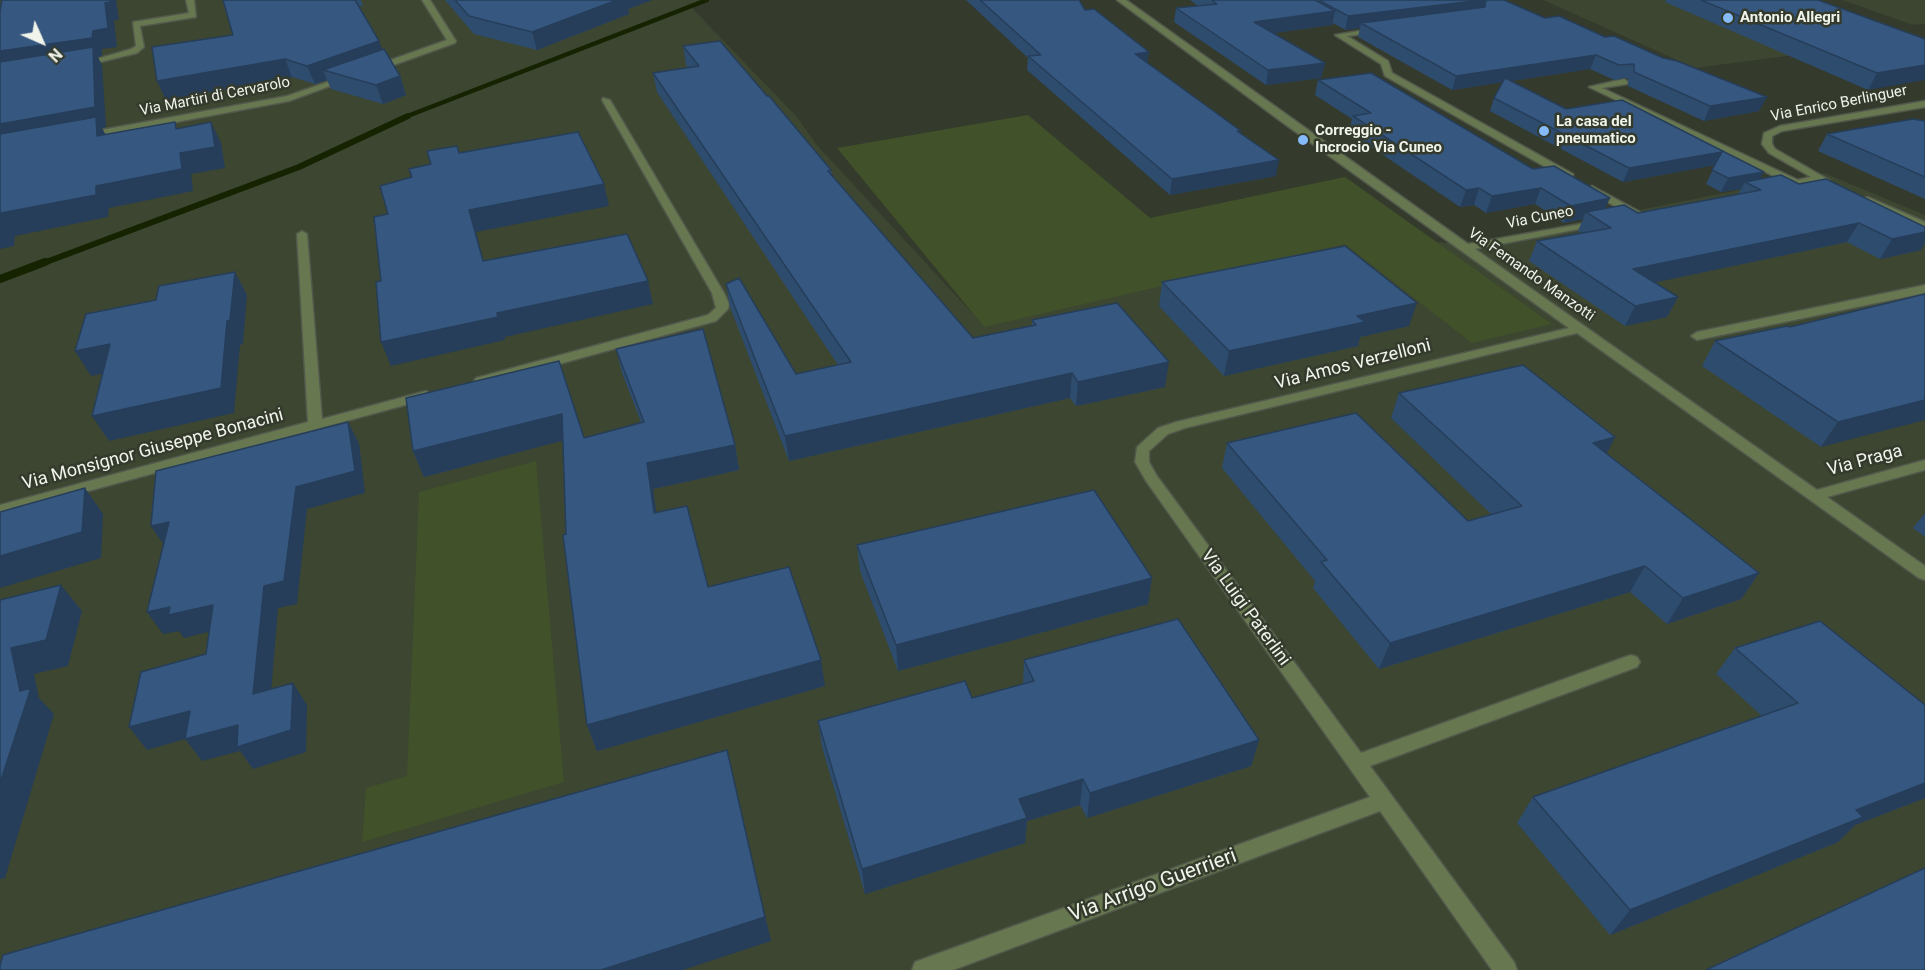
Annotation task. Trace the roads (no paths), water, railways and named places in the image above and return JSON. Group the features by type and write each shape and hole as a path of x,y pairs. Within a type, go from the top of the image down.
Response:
{"street":[{"path":"66,67 98,62 134,51 140,47 136,24 193,15 190,0"},
{"path":"365,72 452,41 426,0"},
{"name":"Via Fernando Manzotti","path":"1121,0 1465,248 1925,574"},
{"path":"1385,29 1339,35 1385,63 1388,74 1574,179"},
{"name":"Via Martiri di Cervarolo","path":"69,139 289,99 354,75"},
{"path":"1623,82 1593,87 1797,183"},
{"path":"463,386 701,321 711,318 723,309 718,293 606,100"},
{"name":"Via Enrico Berlinguer","path":"1797,183 1826,181 1772,151 1767,144 1767,135 1780,129 1925,104"},
{"path":"1763,189 1797,183"},
{"name":"Via Cuneo","path":"1465,248 1642,213 1585,185"},
{"path":"1862,197 1925,226"},
{"path":"302,234 315,425"},
{"path":"1697,336 1925,289"},
{"name":"Via Amos Verzelloni","path":"1142,450 1163,431 1181,425 1579,329"},
{"name":"Via Monsignor Giuseppe Bonacini","path":"0,510 440,392"},
{"name":"Via Luigi Paterlini","path":"1142,450 1142,462 1150,478 1506,970"},
{"name":"Via Praga","path":"1815,495 1925,465"},
{"path":"1357,763 1631,662"},
{"name":"Via Arrigo Guerrieri","path":"923,970 1384,801"}],"waterway":[{"path":"405,117 707,0"},
{"path":"41,264 299,167 408,116"},
{"path":"0,279 45,262"}],"place":[{"name":"Antonio Allegri","path":"1728,18"},
{"name":"La casa del pneumatico","path":"1544,131"},
{"name":"Correggio - Incrocio Via Cuneo","path":"1303,140"}]}
